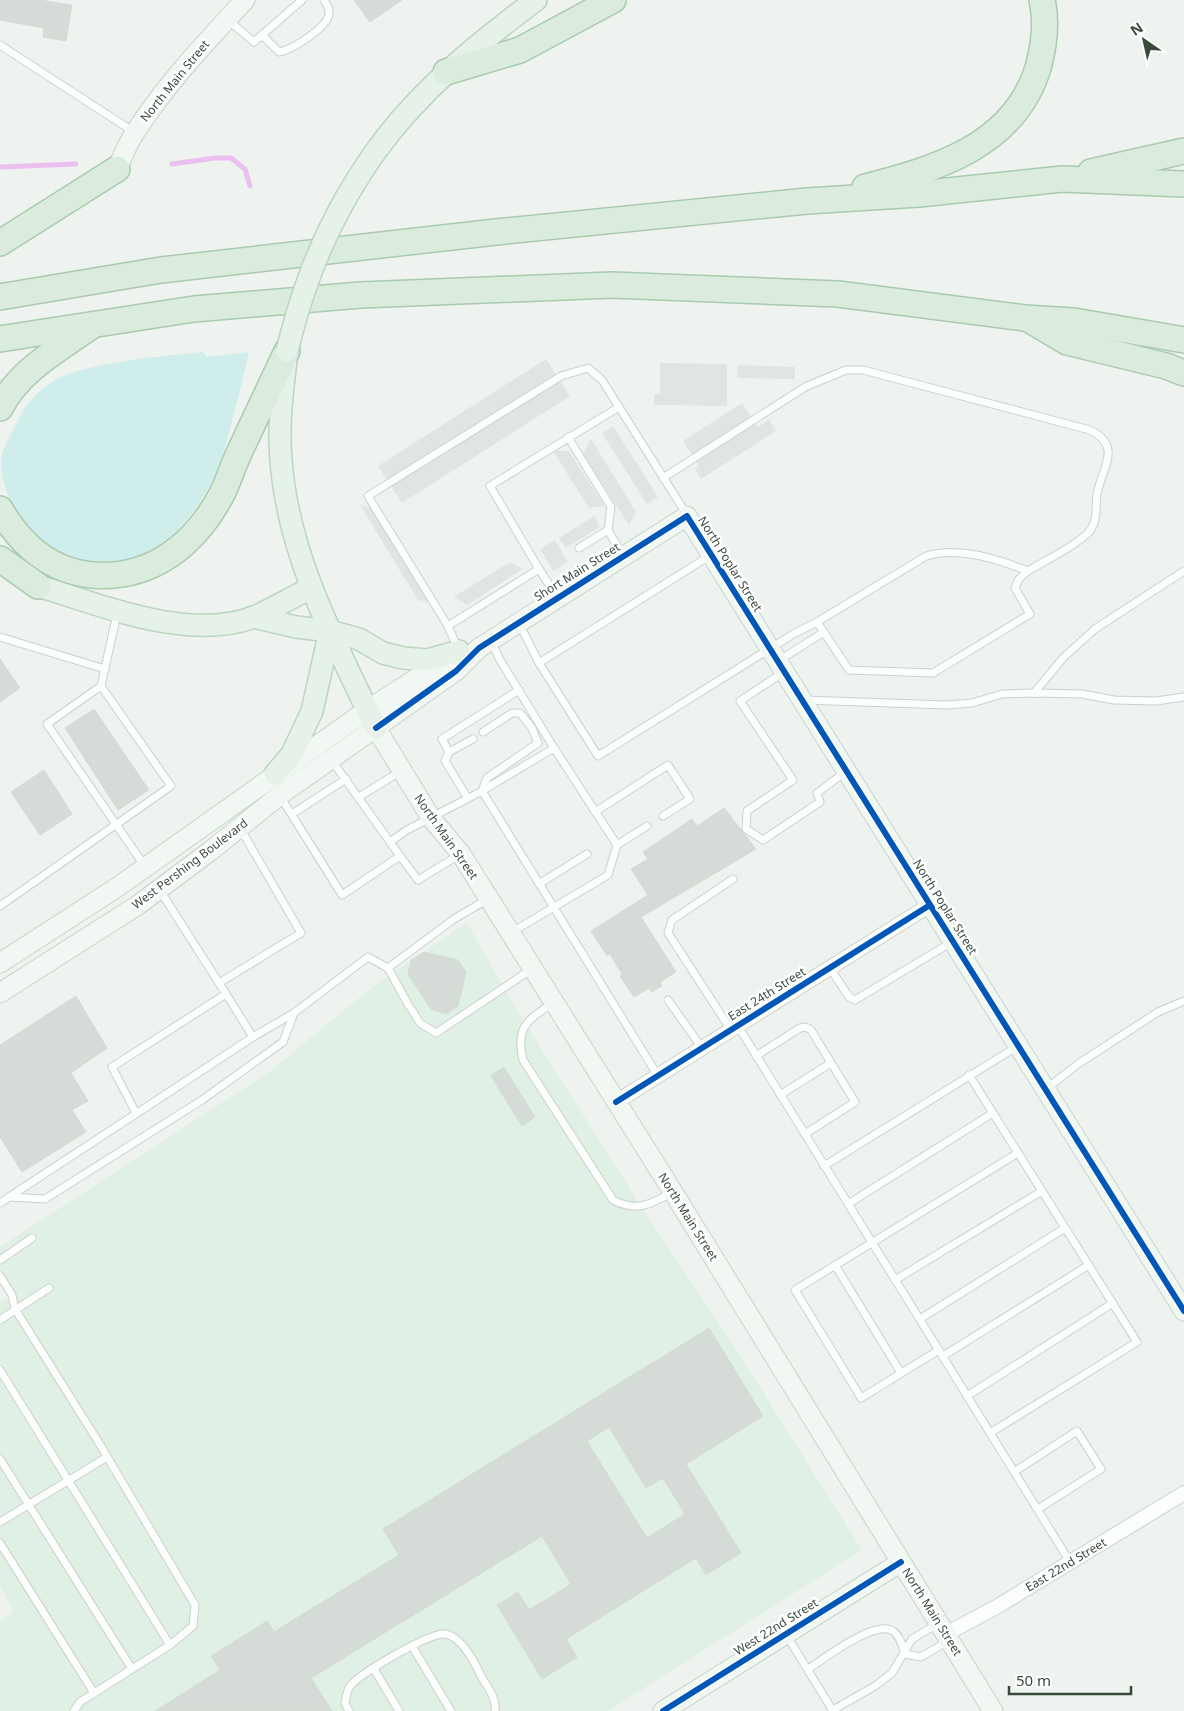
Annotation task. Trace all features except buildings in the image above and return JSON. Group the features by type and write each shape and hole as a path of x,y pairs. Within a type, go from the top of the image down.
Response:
{"highway":[{"path":"446,72 520,50 613,0"},
{"path":"807,201 927,170 961,156 998,132 1014,115 1035,77 1045,34 1042,0"},
{"path":"0,298 161,270 386,246 496,232 807,201 919,194 1062,179 1184,151"},
{"path":"0,243 117,169"},
{"path":"1062,179 1184,184"},
{"path":"0,340 96,323 194,309 361,295 612,285 838,294 1025,318 1074,321 1184,340"},
{"path":"1025,318 1067,342 1166,366 1184,373"},
{"path":"0,408 15,384 28,371 96,323"},
{"path":"0,509 20,539 36,553 66,568 84,574 121,575 141,570 164,560 181,548 204,523 223,491 288,350"},
{"path":"7,569 38,586"}],"main road":[{"name":"North Main Street","path":"117,169 134,132 187,62 245,0"},
{"path":"367,718 311,588 296,540 281,459 281,408 288,350 306,283 329,229 347,196 376,151 412,107 446,72 474,47 536,0"},
{"name":"North Poplar Street","path":"687,516 1045,1089 1178,1288 1184,1311"},
{"name":"Short Main Street","path":"367,718 476,647 518,623 687,516"},
{"path":"38,586 118,610 183,625 219,624 253,617 311,588"},
{"path":"253,617 296,627 330,631 359,639 383,653 403,658 427,660 476,647"},
{"path":"275,774 292,754 312,711 330,631"},
{"name":"North Main Street","path":"367,718 431,818 461,854 673,1192 993,1711"},
{"name":"West Pershing Boulevard","path":"0,993 159,889 280,796 331,760 367,718"},
{"name":"West Pershing Boulevard","path":"0,962 146,867 275,774 367,718"},
{"name":"West 22nd Street","path":"670,1709 901,1562"}],"street":[{"name":"East 24th Street","path":"616,1102 930,905"},
{"name":"East 22nd Street","path":"945,1632 1070,1562 1184,1493"}],"lane":[{"path":"227,19 254,42 302,0"},
{"path":"262,35 279,52 295,46 325,22 329,14 328,6 324,0"},
{"path":"0,46 134,132"},
{"name":"North Poplar Street","path":"448,626 368,496 561,376 588,368 602,380 687,516"},
{"path":"663,478 805,387 846,370 863,370 1090,430 1100,435 1106,443 1109,455 1097,494 1098,512 1089,533 1028,571 1019,579 1015,588 1030,614 933,674 849,670 817,622"},
{"path":"557,598 490,486 618,407"},
{"path":"568,437 611,507 608,530 623,556"},
{"path":"579,548 608,530"},
{"path":"846,771 818,793 820,802 763,840 746,829 747,811 793,780 740,701 817,622 926,556 939,552 991,557 1028,571"},
{"path":"539,663 712,555"},
{"path":"539,569 448,626 476,647 519,690 554,748 618,845"},
{"path":"1034,692 1064,657 1095,629 1184,570"},
{"path":"118,610 101,686 47,724 115,825 146,867"},
{"path":"518,623 539,663 598,756 778,661 824,632"},
{"path":"0,638 105,669"},
{"path":"0,906 171,786 101,686"},
{"path":"449,752 442,739 519,690"},
{"path":"802,700 947,705 972,703 1002,694 1034,692 1082,694 1114,700 1156,701 1184,697"},
{"path":"482,791 487,778 538,743 532,728 520,713 512,713 483,732"},
{"path":"467,797 445,761 449,752 473,739"},
{"path":"390,842 467,797 482,791 554,748"},
{"path":"331,760 418,880 461,854"},
{"path":"595,812 668,765 690,799 663,816"},
{"path":"359,797 402,771"},
{"path":"292,814 346,779"},
{"path":"482,791 658,1076"},
{"path":"280,796 342,895 400,856"},
{"path":"510,934 608,875 618,845 647,826"},
{"path":"219,983 301,933 240,827"},
{"path":"539,884 587,854"},
{"path":"733,880 672,920 668,932 734,1028 756,1056 1070,1562"},
{"path":"159,889 252,1037"},
{"path":"388,968 454,919 488,899"},
{"path":"830,968 849,997 855,1000 953,942"},
{"path":"0,1203 252,1037 294,1013 368,957 388,968 420,1023 436,1032 532,969"},
{"path":"136,1113 112,1067 226,994"},
{"path":"668,1000 702,1048"},
{"path":"1045,1089 1078,1064 1158,1012 1184,1001"},
{"path":"554,1002 529,1019 522,1030 520,1048 528,1068 613,1200 623,1205 643,1207 652,1205 673,1192"},
{"path":"8,1197 45,1199 202,1100 283,1042 294,1013"},
{"path":"756,1056 800,1028 806,1027 811,1030 855,1102 805,1134"},
{"path":"824,1166 1018,1046"},
{"path":"780,1095 831,1063"},
{"path":"969,1075 1137,1342 990,1433"},
{"path":"848,1204 993,1113"},
{"path":"1018,1153 795,1290 861,1398 1089,1265"},
{"path":"895,1280 1042,1191"},
{"path":"920,1320 1065,1228"},
{"path":"0,1260 32,1238"},
{"path":"835,1265 902,1373"},
{"path":"0,1276 12,1295 15,1309 107,1457 195,1605 193,1626 170,1645 80,1702 74,1711"},
{"path":"0,1320 49,1288"},
{"path":"967,1396 1113,1303"},
{"path":"0,1370 170,1645"},
{"path":"1014,1472 1077,1431 1101,1469 1038,1509"},
{"path":"0,1522 107,1457"},
{"path":"0,1458 132,1669"},
{"path":"0,1543 94,1693"},
{"path":"808,1669 863,1634 883,1628 891,1630 899,1637 905,1654"},
{"path":"905,1654 921,1656 945,1632"},
{"path":"786,1634 833,1711 887,1677 905,1654 912,1639 945,1632"},
{"path":"349,1711 345,1703 350,1685 427,1637 445,1634 459,1642 479,1671 496,1705 495,1711"},
{"path":"412,1646 451,1711"},
{"path":"374,1669 399,1711"}],"shaded area":[{"path":"203,352 207,357 249,352 220,465 203,498 182,525 170,537 143,554 107,562 68,556 50,548 30,532 9,497 4,484 1,459 5,447 26,407 42,389 55,380 69,374 106,364"},
{"path":"546,359 570,396 402,503 378,466"},
{"path":"660,363 727,364 727,406 654,405 654,394 660,394"},
{"path":"738,365 795,367 795,379 737,378"},
{"path":"742,403 758,427 769,420 776,431 701,479 695,469 699,466 683,441"},
{"path":"613,426 658,497 647,504 602,433"},
{"path":"591,439 636,512 629,525 583,454"},
{"path":"553,451 569,451 604,506 589,508"},
{"path":"360,505 371,508 429,602 418,600"},
{"path":"594,516 600,527 566,548 559,538"},
{"path":"555,540 568,562 553,571 540,549"},
{"path":"510,562 523,569 467,605 454,597"},
{"path":"467,923 525,1023 648,1217 736,1349 862,1550 608,1711 0,1711 0,1622 14,1611 0,1587 0,1302 12,1295 0,1275 0,1247 269,1072 376,984"}],"waterway":[{"path":"172,164 215,158 231,158 245,169 250,186"},
{"path":"0,167 76,164"}],"cycle path":[{"path":"376,728 456,671 479,648 687,516 1184,1311"},
{"path":"616,1102 930,905"},
{"path":"663,1711 901,1562"}]}
